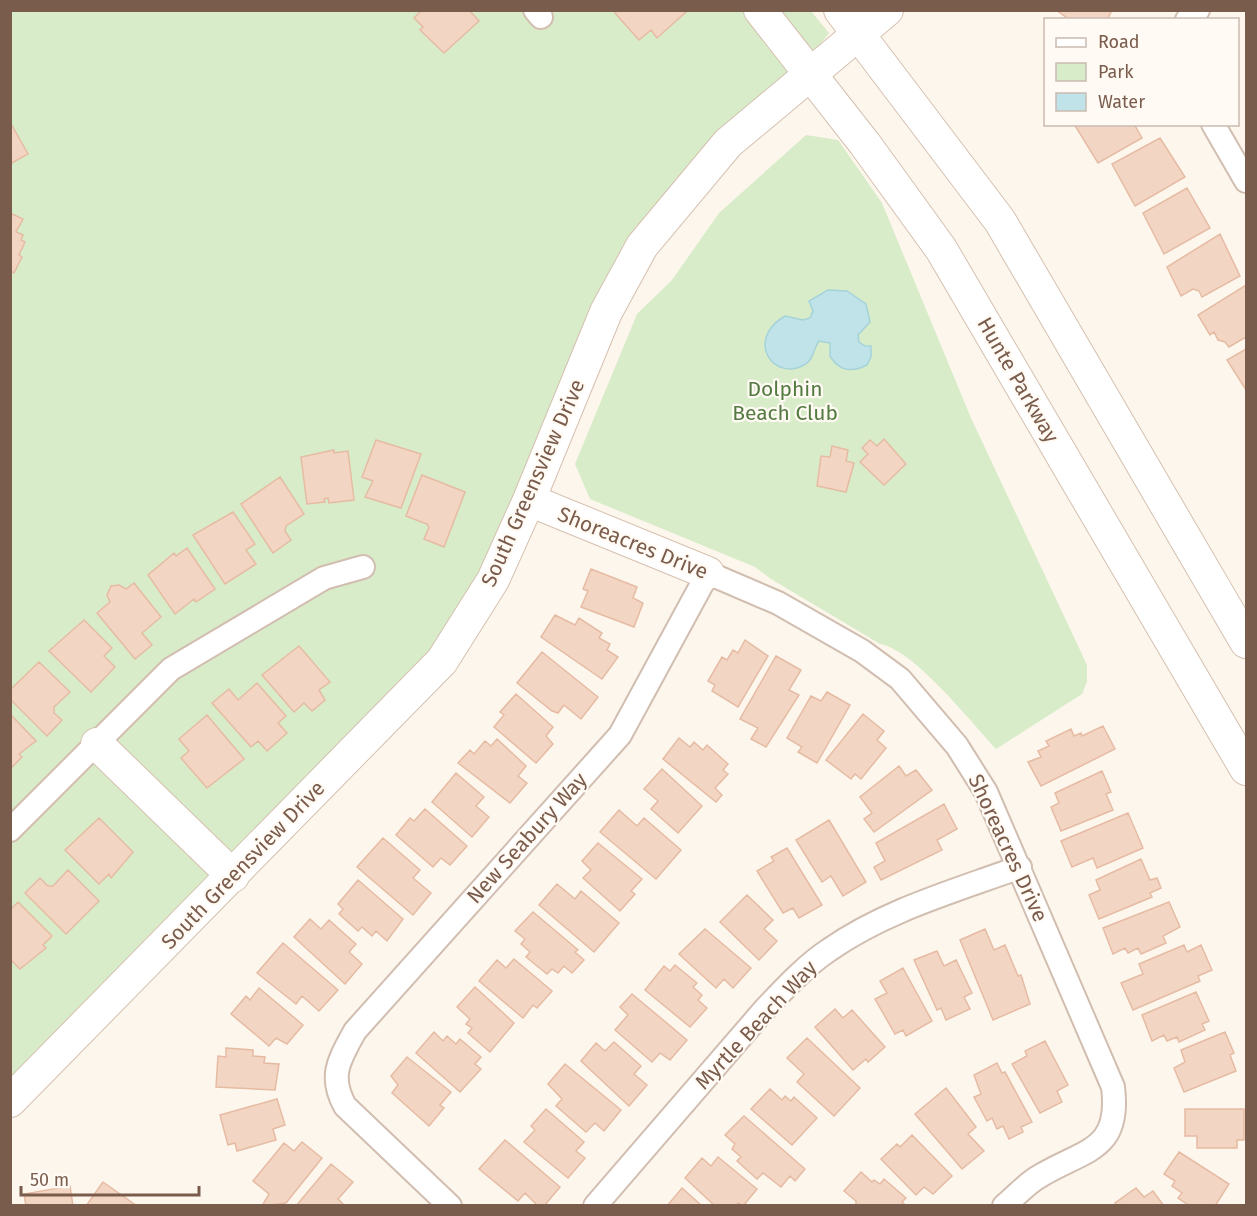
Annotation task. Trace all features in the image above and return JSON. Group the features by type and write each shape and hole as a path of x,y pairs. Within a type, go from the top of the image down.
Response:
{"street":[{"name":"Hunte Parkway","path":"760,10 941,249 1246,770"},
{"name":"South Greensview Drive","path":"10,1101 442,661 493,580 529,500 606,312 642,246 728,143 809,73 849,22 887,10"},
{"path":"849,22 1000,221 1246,642"},
{"path":"1214,126 1246,181"},
{"name":"Shoreacres Drive","path":"529,500 778,603 862,651 900,679 957,746 986,792 1113,1087 1115,1108 1110,1131 1097,1146 1038,1177 1004,1206"},
{"path":"10,830 171,669 324,578 363,567"},
{"name":"New Seabury Way","path":"450,1206 345,1106 337,1091 337,1065 355,1031 620,735 708,573"},
{"path":"97,744 233,876"},
{"name":"Myrtle Beach Way","path":"595,1206 765,1010 793,980 827,951 872,924 903,910 1020,867"}],"green space":[{"path":"11,11 811,11 829,33 778,100 679,197 487,592 11,1103"},
{"name":"Dolphin Beach Club","path":"806,135 838,140 882,203 971,418 1087,665 1087,682 1082,694 996,749 941,689 909,659 771,579 755,567 590,499 575,464 637,314 672,280 719,213"}],"water":[{"path":"828,290 847,291 866,304 870,322 858,335 859,342 865,346 871,346 871,357 867,365 851,370 841,368 830,356 830,343 819,341 810,360 804,365 793,369 783,368 774,363 765,347 766,336 773,326 785,316 803,320 810,318 813,311 809,301"}],"building":[{"path":"422,10 469,10 479,21 444,53 420,30 423,27 414,18"},
{"path":"618,10 685,10 686,12 657,38 651,30 639,40 615,13"},
{"path":"1056,10 1112,10 1108,18 1067,18"},
{"path":"10,122 28,154 10,164"},
{"path":"1075,126 1135,126 1142,138 1098,163"},
{"path":"1160,138 1185,177 1135,206 1112,164"},
{"path":"1187,188 1210,228 1164,254 1143,213"},
{"path":"10,213 23,219 16,232 23,235 21,240 25,242 19,255 22,257 14,273 10,271"},
{"path":"1220,234 1240,276 1202,297 1199,291 1193,289 1181,296 1167,267"},
{"path":"1246,285 1246,337 1229,347 1225,342 1218,340 1214,332 1210,335 1198,315"},
{"path":"1246,349 1246,390 1227,360"},
{"path":"884,439 906,464 884,485 860,462 868,454 862,448 870,440 877,446"},
{"path":"376,440 421,454 401,508 365,497 373,481 362,477"},
{"path":"832,446 848,450 846,461 854,463 846,492 817,486 821,456 830,457"},
{"path":"334,450 334,453 348,451 354,500 329,503 328,498 324,499 325,502 307,504 301,457"},
{"path":"422,475 465,492 444,547 424,539 429,527 427,524 406,516"},
{"path":"280,477 304,514 286,526 285,531 291,540 273,553 241,504"},
{"path":"233,512 255,544 246,550 256,564 225,584 193,535"},
{"path":"187,548 215,589 196,602 194,599 175,614 148,575 174,553 176,556"},
{"path":"591,569 637,587 633,598 643,603 634,627 581,607 588,591 583,589"},
{"path":"134,583 161,617 142,633 152,645 135,659 97,613 110,602 107,595 111,586 119,585 126,589"},
{"path":"555,615 575,625 579,618 602,633 599,638 610,644 607,650 618,657 602,679 541,637"},
{"path":"84,620 112,648 104,656 115,667 91,692 49,651"},
{"path":"745,640 768,656 738,707 712,691 715,685 708,681 722,657 727,660 733,650 738,653"},
{"path":"299,646 330,682 319,690 325,700 312,711 304,703 294,712 262,675"},
{"path":"542,652 598,697 581,719 564,705 558,713 552,711 517,683"},
{"path":"776,656 801,670 789,690 799,695 766,747 751,739 758,728 740,719"},
{"path":"39,662 70,692 54,707 54,713 62,720 47,736 10,699 10,690"},
{"path":"257,683 286,716 278,723 287,733 267,751 258,741 251,747 212,703 229,689 238,700"},
{"path":"827,692 850,705 817,763 798,752 802,747 787,738 811,696 821,701"},
{"path":"516,694 553,727 546,736 553,744 536,763 494,727 504,715 500,712"},
{"path":"10,714 36,741 19,754 22,757 10,769"},
{"path":"863,714 884,731 877,740 886,748 861,779 855,774 851,779 826,760"},
{"path":"207,715 244,759 207,788 181,758 189,751 179,739"},
{"path":"1103,726 1115,749 1041,786 1028,762 1041,757 1038,751 1049,746 1046,741 1071,729 1074,736 1081,733 1082,736"},
{"path":"679,738 690,747 694,742 703,750 707,745 728,764 723,770 728,774 715,788 722,795 716,802 663,759"},
{"path":"497,739 526,766 518,776 527,783 510,803 458,763 470,750 474,754 485,741 491,746"},
{"path":"899,766 906,776 916,770 932,790 874,832 864,819 872,813 860,797"},
{"path":"662,769 702,806 678,833 651,809 658,801 644,789"},
{"path":"1102,771 1111,792 1106,794 1113,810 1061,831 1051,807 1059,803 1055,793"},
{"path":"456,773 484,797 476,806 489,817 472,837 432,802"},
{"path":"944,804 957,829 937,840 942,850 881,880 874,867 885,861 876,843"},
{"path":"425,809 467,846 450,865 441,858 433,867 396,835 410,818 414,821"},
{"path":"619,810 637,826 644,818 681,850 656,879 600,832"},
{"path":"1128,813 1143,848 1097,868 1093,858 1072,867 1061,841"},
{"path":"99,818 133,852 111,878 109,874 99,884 65,850"},
{"path":"829,820 866,882 843,896 831,876 822,882 796,840"},
{"path":"383,838 420,870 413,878 431,893 413,915 357,867"},
{"path":"598,843 642,879 631,891 635,894 620,911 583,878 591,870 582,861"},
{"path":"787,848 822,905 799,918 793,908 783,913 757,871 774,861 771,857"},
{"path":"1141,859 1150,880 1157,878 1161,888 1150,893 1152,897 1099,919 1089,895 1100,890 1096,880"},
{"path":"68,870 99,901 66,934 25,893 40,878 48,886 53,886"},
{"path":"358,880 403,919 387,941 376,931 372,936 362,927 358,931 339,914 343,909 338,904"},
{"path":"557,884 575,899 581,891 619,923 594,952 539,905"},
{"path":"747,895 773,920 764,929 777,941 759,960 720,922"},
{"path":"18,902 52,936 43,945 46,948 20,969 10,959 10,910"},
{"path":"1169,902 1180,927 1163,936 1166,943 1141,954 1138,948 1128,953 1125,948 1113,954 1103,928"},
{"path":"533,912 578,950 575,952 584,960 572,973 564,966 558,973 552,969 547,974 526,957 530,952 521,944 525,939 515,931"},
{"path":"310,919 321,929 329,920 356,944 349,952 362,964 345,984 294,937"},
{"path":"705,929 751,968 733,988 724,979 716,988 679,954"},
{"path":"985,929 994,950 1005,945 1018,976 1021,975 1030,1004 993,1020 960,940"},
{"path":"283,943 338,990 319,1011 302,996 296,1004 257,973"},
{"path":"1184,945 1187,952 1201,945 1212,970 1198,976 1200,981 1133,1010 1121,983 1143,974 1139,964"},
{"path":"937,951 944,966 956,960 972,993 964,997 970,1009 946,1020 941,1008 937,1010 914,960"},
{"path":"514,959 552,991 537,1008 533,1005 523,1018 479,981 497,960 506,968"},
{"path":"675,965 697,983 693,987 702,995 698,1000 707,1008 690,1027 645,990 664,966 670,971"},
{"path":"903,968 932,1021 906,1036 903,1030 895,1034 875,999 887,993 880,981"},
{"path":"475,987 514,1023 490,1052 468,1033 472,1028 466,1024 470,1019 457,1007"},
{"path":"259,988 303,1025 287,1044 276,1038 269,1046 231,1014 246,996 250,1000"},
{"path":"1196,992 1209,1021 1202,1024 1205,1030 1179,1042 1177,1037 1167,1041 1164,1035 1152,1041 1142,1015"},
{"path":"632,994 687,1040 670,1060 660,1053 652,1062 615,1030 628,1015 620,1007"},
{"path":"835,1009 843,1018 852,1010 885,1047 868,1062 866,1059 853,1070 815,1027"},
{"path":"434,1032 443,1041 447,1036 456,1044 460,1039 481,1057 475,1064 481,1069 460,1092 416,1053"},
{"path":"1225,1032 1234,1053 1230,1055 1236,1071 1184,1092 1174,1068 1185,1062 1181,1050"},
{"path":"807,1038 860,1088 834,1116 797,1082 804,1074 787,1058"},
{"path":"1045,1041 1068,1085 1057,1091 1062,1102 1040,1113 1012,1064 1027,1056 1025,1051"},
{"path":"614,1042 641,1066 634,1074 647,1085 629,1106 581,1061 596,1043 605,1051"},
{"path":"226,1048 253,1050 253,1056 265,1057 264,1063 279,1064 275,1090 216,1087 218,1056 226,1057"},
{"path":"407,1057 451,1092 440,1105 444,1108 429,1126 392,1093 398,1085 391,1076"},
{"path":"997,1063 1002,1073 1005,1072 1032,1122 1021,1127 1023,1132 1009,1139 1003,1126 997,1129 992,1118 987,1121 974,1097 981,1094 974,1075"},
{"path":"565,1064 621,1110 604,1131 595,1123 586,1132 556,1106 562,1099 548,1084"},
{"path":"946,1088 976,1127 968,1134 984,1151 962,1169 915,1114"},
{"path":"770,1089 782,1100 785,1096 791,1101 794,1097 817,1118 792,1145 751,1109"},
{"path":"277,1099 285,1125 273,1129 276,1140 237,1151 235,1143 228,1145 220,1115"},
{"path":"546,1109 584,1142 576,1151 585,1158 568,1178 524,1142 535,1130 531,1126"},
{"path":"1185,1109 1244,1109 1244,1140 1237,1140 1237,1148 1197,1148 1197,1136 1185,1136"},
{"path":"744,1116 805,1169 795,1181 790,1176 781,1187 763,1173 757,1179 737,1161 741,1157 732,1149 735,1144 725,1135"},
{"path":"912,1135 952,1176 933,1194 924,1187 916,1195 881,1159 897,1144 900,1147"},
{"path":"505,1140 560,1187 544,1206 538,1206 525,1193 518,1201 479,1169"},
{"path":"302,1142 322,1158 286,1203 262,1206 269,1194 253,1181 284,1143 294,1151"},
{"path":"1179,1152 1229,1184 1215,1206 1190,1206 1178,1198 1182,1193 1172,1186 1175,1181 1164,1174"},
{"path":"718,1157 757,1189 743,1206 738,1203 736,1206 715,1206 685,1178 702,1158 711,1166"},
{"path":"331,1164 353,1182 338,1199 345,1206 296,1206"},
{"path":"861,1172 872,1182 874,1180 880,1184 884,1179 906,1198 902,1202 906,1206 856,1206 856,1201 844,1191"},
{"path":"103,1182 137,1206 86,1206"},
{"path":"70,1186 73,1206 26,1206 24,1194"},
{"path":"682,1188 702,1206 667,1206"},
{"path":"1136,1188 1144,1197 1153,1191 1164,1206 1117,1206 1115,1203"}]}
